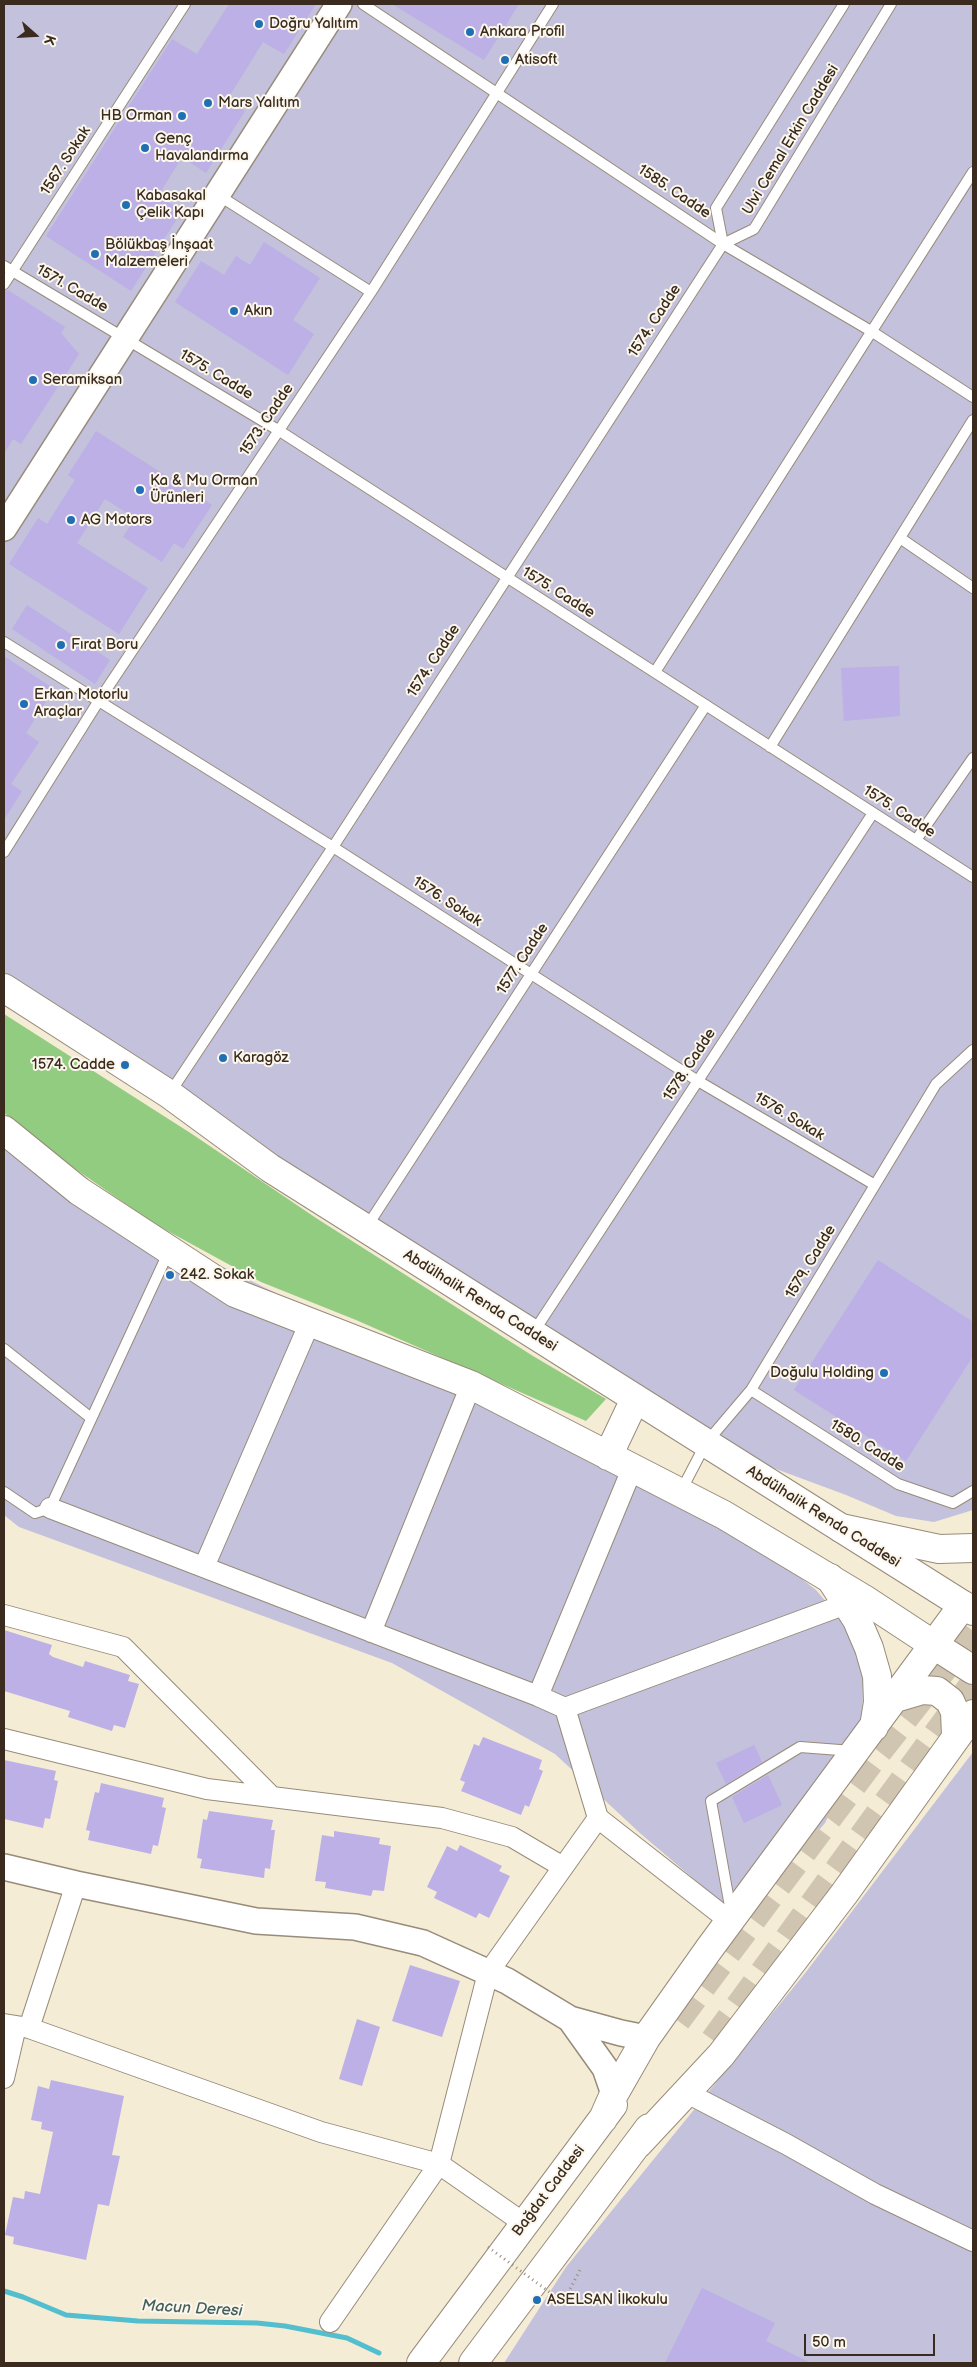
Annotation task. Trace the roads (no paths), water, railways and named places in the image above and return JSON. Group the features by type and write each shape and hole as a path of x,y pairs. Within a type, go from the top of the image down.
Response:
{"main road":[{"name":"Abdülhalik Renda Caddesi","path":"4,988 170,1094 270,1168 841,1528 970,1602"},
{"path":"4,1130 79,1192 235,1293 471,1385 724,1515 830,1578 973,1670"},
{"path":"608,1456 635,1399"},
{"path":"841,1528 939,1549 973,1548"},
{"path":"830,1578 857,1620 869,1648 877,1676 878,1702 874,1727"},
{"path":"603,2119 614,2094 646,2038 934,1644 970,1602"},
{"path":"895,1698 922,1690 937,1691 950,1701 955,1712 957,1744"},
{"path":"638,2144 721,2056 957,1744 973,1714"},
{"name":"Bağdat Caddesi","path":"421,2363 677,2020"},
{"path":"473,2363 714,2041"}],"street":[{"path":"4,528 339,4"},
{"path":"204,1567 310,1322"},
{"path":"371,1632 471,1385"},
{"path":"538,1696 632,1469"},
{"path":"50,1508 565,1708 846,1604"},
{"path":"4,1616 123,1647 272,1797"},
{"path":"565,1708 598,1818 731,1920"},
{"path":"4,1739 208,1789 442,1818 512,1837 563,1868"},
{"path":"330,2322 439,2164 488,1973 598,1818"},
{"path":"4,1867 76,1884 256,1921 355,1927 423,1943 507,1981 570,2018 621,2033 646,2038"},
{"path":"4,2078 16,2026 76,1884"},
{"path":"570,2018 605,2068 614,2094"},
{"path":"16,2026 321,2132 439,2164 525,2224"},
{"path":"687,2093 786,2144 875,2194 973,2242"}],"lane":[{"name":"1567. Sokak","path":"4,284 8,269 185,4"},
{"name":"1585. Cadde","path":"363,4 497,91 723,244 871,331 973,396"},
{"name":"1573. Cadde","path":"4,852 98,702 371,292 553,4"},
{"name":"Ulvi Cemal Erkin Caddesi","path":"844,4 716,208 723,244 754,229 891,4"},
{"path":"654,672 973,172"},
{"path":"217,194 371,292"},
{"name":"1574. Cadde","path":"170,1094 333,847 723,244"},
{"name":"1571. Cadde","path":"8,269 125,337"},
{"name":"1575. Cadde","path":"125,337 278,430 973,877"},
{"path":"770,747 973,420"},
{"path":"900,538 973,588"},
{"name":"1576. Sokak","path":"4,642 333,847 698,1081 875,1186"},
{"name":"1577. Cadde","path":"366,1229 706,705"},
{"path":"916,840 973,758"},
{"name":"1578. Cadde","path":"532,1334 873,813"},
{"name":"1579. Cadde","path":"680,1493 706,1443 751,1390 936,1084 973,1050"},
{"path":"4,1492 35,1513 50,1508 169,1250"},
{"path":"4,1349 91,1418"},
{"name":"1580. Cadde","path":"751,1390 898,1484 954,1503 973,1491"},
{"path":"731,1920 711,1801 800,1747 856,1751"}],"waterway":[{"name":"Macun Deresi","path":"4,2291 66,2315 138,2321 257,2323 285,2326 347,2338 379,2353"}],"tunnel":[{"path":"677,2020 873,1758 973,1631"},
{"path":"714,2041 973,1685"}],"place":[{"name":"Doğru Yalıtım","path":"259,24"},
{"name":"Ankara Profil","path":"470,32"},
{"name":"Atisoft","path":"505,60"},
{"name":"Mars Yalıtım","path":"208,103"},
{"name":"HB Orman","path":"182,116"},
{"name":"Genç Havalandırma","path":"145,148"},
{"name":"Kabasakal Çelik Kapı","path":"126,205"},
{"name":"Bölükbaş İnşaat Malzemeleri","path":"95,254"},
{"name":"Akın","path":"234,311"},
{"name":"Seramiksan","path":"33,380"},
{"name":"Ka & Mu Orman Ürünleri","path":"140,490"},
{"name":"AG Motors","path":"71,520"},
{"name":"Fırat Boru","path":"61,645"},
{"name":"Erkan Motorlu Araçlar","path":"24,704"},
{"name":"Karagöz","path":"223,1058"},
{"name":"1574. Cadde","path":"125,1065"},
{"name":"242. Sokak","path":"170,1275"},
{"name":"Doğulu Holding","path":"884,1373"},
{"name":"ASELSAN İlkokulu","path":"537,2300"}]}
